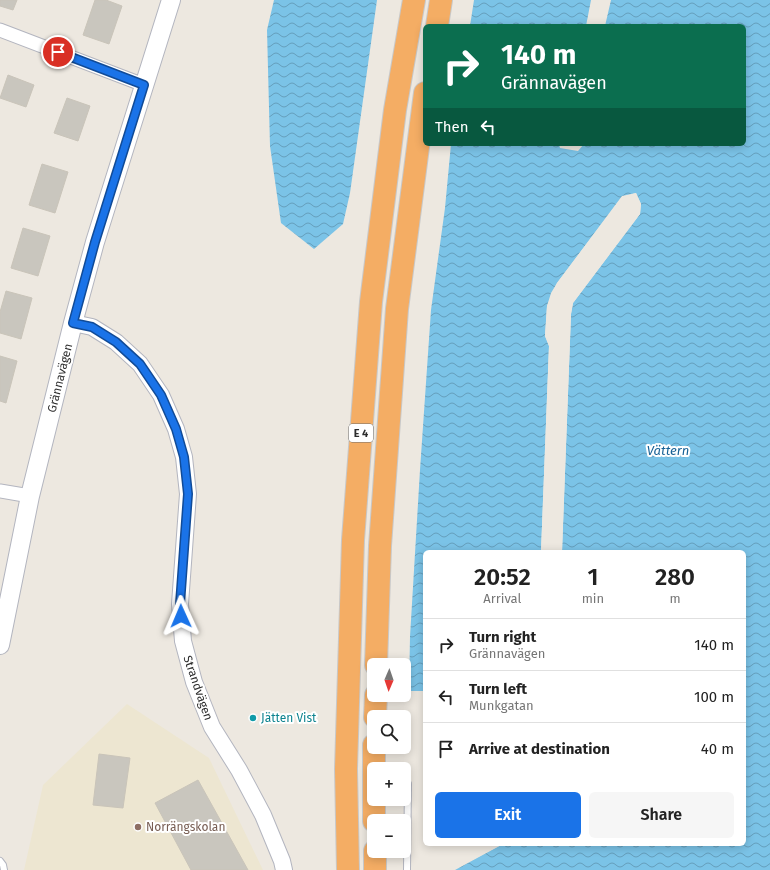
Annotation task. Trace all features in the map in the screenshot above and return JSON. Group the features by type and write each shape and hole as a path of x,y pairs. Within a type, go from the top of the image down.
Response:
{"highway":[{"name":"E 4","path":"348,870 346,769 353,540 371,302 395,110 414,0"},
{"path":"437,24 441,0"},
{"name":"E 4","path":"376,658 380,546 397,309 423,108"},
{"path":"374,754 374,814"},
{"path":"375,858 375,870"}],"main road":[{"name":"Grännavägen","path":"0,645 30,496 73,323 95,242 171,0"}],"street":[{"path":"0,30 144,85"},
{"name":"Strandvägen","path":"73,323 92,327 116,342 140,364 161,395 176,429 184,457 188,494 180,604 183,641 194,682 212,727 239,770 263,815 282,861 284,870"},
{"path":"0,491 30,496"}],"lane":[{"path":"406,870 407,806"},
{"path":"0,861 4,870"}],"shaded area":[{"name":"Norrängskolan","path":"127,704 209,758 263,870 24,870 43,785"}],"water":[{"path":"274,0 377,0 350,193 343,224 314,249 281,223 270,146 267,30"},
{"path":"474,0 591,0 586,24 470,24"},
{"name":"Vättern","path":"611,0 770,0 770,870 455,870 499,846 746,846 746,550 562,550 571,314 573,303 640,214 641,204 636,193 622,197 557,283 547,306 545,336 549,346 541,550 423,550 423,691 411,691 411,658 410,658 431,310 445,208 451,146 560,146 560,148 578,151 582,146 746,146 746,24 605,24"}],"pier":[{"path":"636,193 641,204 640,214 573,303 571,314 562,550 560,550 569,314 571,303 638,214 639,205 635,196 623,198 559,284 553,294 549,307 547,335 551,346 543,550 541,550 549,346 545,336 547,306 551,293 557,283 622,196"},
{"path":"495,846 499,846 453,870 454,868"}],"building":[{"path":"0,0 17,0 13,10 0,6"},
{"path":"95,0 106,0 122,6 109,44 83,35"},
{"path":"8,75 34,85 26,107 0,98"},
{"path":"67,98 90,106 78,141 54,133"},
{"path":"42,164 68,172 55,213 29,205"},
{"path":"23,228 50,236 38,276 11,268"},
{"path":"6,291 32,298 21,339 0,333 0,312"},
{"path":"0,356 17,361 6,403 0,401"},
{"path":"99,754 130,758 123,808 93,805"},
{"path":"198,780 248,870 191,870 155,803"}],"place":[{"name":"Jätten Vist","path":"253,718"},
{"name":"Norrängskolan","path":"138,827"}],"route":[{"path":"58,52 144,85 95,242 73,323 92,327 116,342 140,364 161,395 176,429 184,457 188,494 180,604 181,616"}]}
